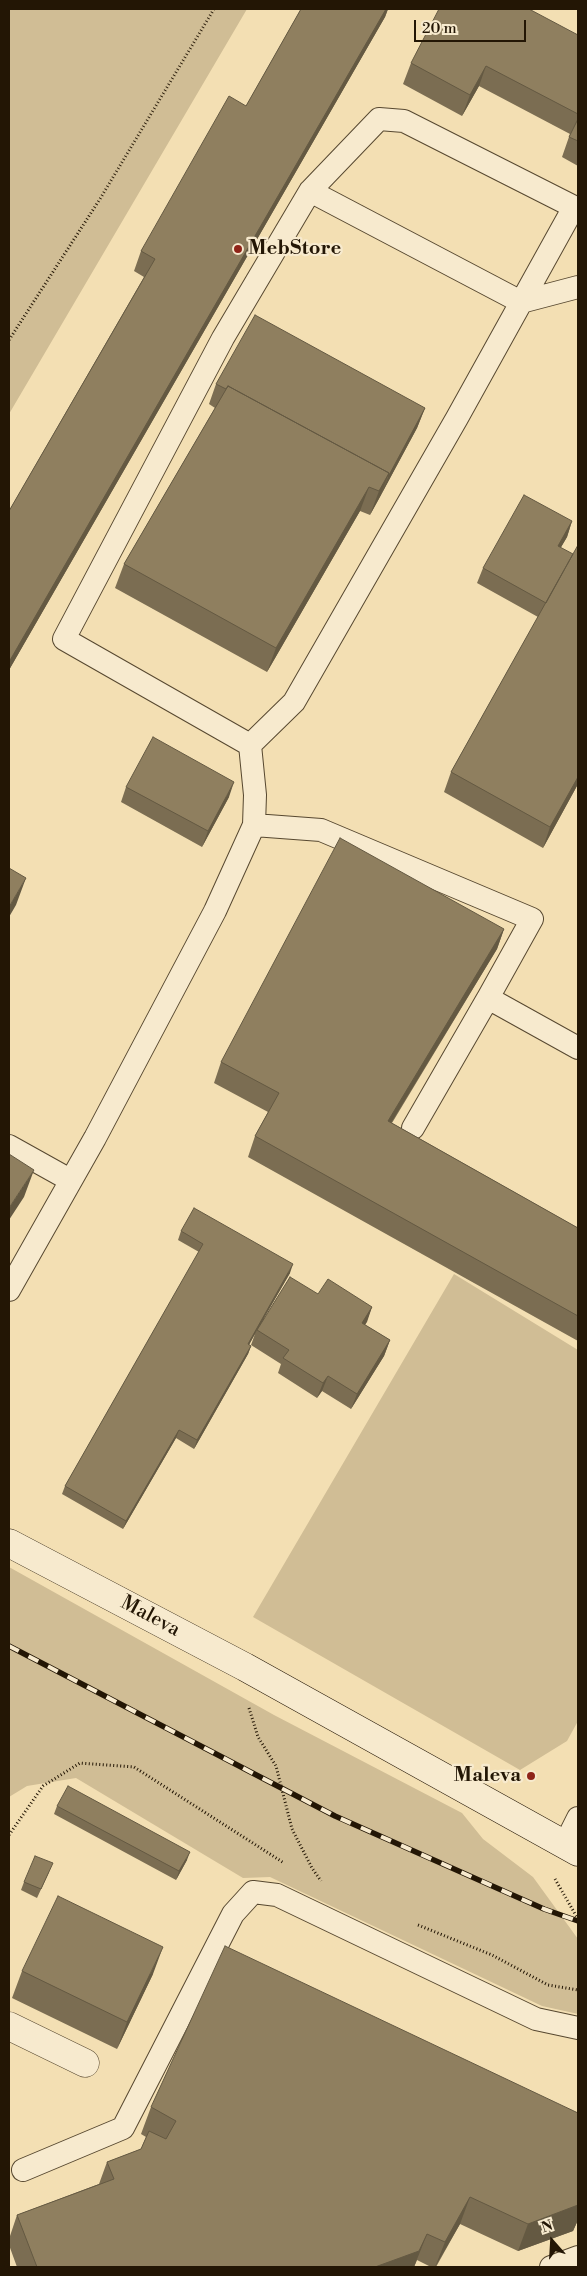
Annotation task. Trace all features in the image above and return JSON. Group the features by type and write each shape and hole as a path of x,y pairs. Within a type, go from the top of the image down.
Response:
{"street":[{"name":"Maleva","path":"9,1543 245,1667 572,1848"},
{"path":"9,2026 85,2063"}],"lane":[{"path":"379,119 404,121 574,207 452,427 294,702 250,746 64,639 223,338 310,191 379,119"},
{"path":"310,191 521,302 578,287"},
{"path":"9,1290 215,911 254,825 255,795 250,746"},
{"path":"254,825 321,830 532,919 413,1128"},
{"path":"488,998 578,1048"},
{"path":"9,1146 70,1180"},
{"path":"572,1848 578,1818"},
{"path":"22,2170 123,2128 233,1914 253,1892 277,1895 536,2019 578,2028"},
{"path":"551,2267 578,2257"}],"path":[{"path":"9,340 100,199 214,9"},
{"path":"245,1667 250,1714 258,1737 276,1766 292,1829 312,1868 335,1898 338,1924"}],"shaded area":[{"path":"9,9 247,9 9,414"},
{"path":"454,1274 578,1350 578,1721 567,1741 520,1770 253,1617"},
{"path":"9,1567 274,1715 462,1813 483,1839 533,1877 578,1939 578,2014 542,2006 270,1877 243,1878 76,1778 27,1786 9,1797"}],"building":[{"path":"301,9 386,9 9,662 9,511 155,259 141,251 229,96 246,106"},
{"path":"439,9 529,9 578,35 578,114 486,66 470,95 411,63"},
{"path":"578,119 578,141 569,137"},
{"path":"255,315 425,408 388,477 389,473 228,386 226,389 216,384"},
{"path":"228,386 389,473 379,491 369,487 276,648 124,564"},
{"path":"524,495 572,521 558,546 573,554 546,603 483,568"},
{"path":"578,545 578,777 550,827 451,772"},
{"path":"153,737 234,782 208,831 126,787"},
{"path":"340,838 504,929 388,1121 578,1228 578,1316 255,1136 279,1093 221,1062"},
{"path":"9,868 26,878 9,907"},
{"path":"9,1154 34,1170 9,1208"},
{"path":"194,1208 293,1264 248,1344 251,1346 197,1440 179,1430 126,1521 65,1486 203,1244 181,1231"},
{"path":"290,1277 318,1294 328,1279 372,1307 362,1323 390,1340 357,1394 328,1376 323,1383 283,1358 289,1350 257,1330"},
{"path":"68,1786 190,1852 179,1871 57,1806"},
{"path":"35,1856 53,1863 41,1889 24,1882"},
{"path":"58,1896 163,1947 127,2022 22,1971"},
{"path":"225,1946 578,2113 578,2205 528,2224 470,2197 445,2242 427,2234 419,2251 375,2267 37,2267 17,2215 114,2179 107,2162 141,2149 149,2131 166,2139 176,2121 151,2107"}],"railway":[{"path":"9,1646 335,1816 544,1909 578,1921"}],"place":[{"name":"MebStore","path":"238,249"},
{"name":"Maleva","path":"531,1776"}]}
